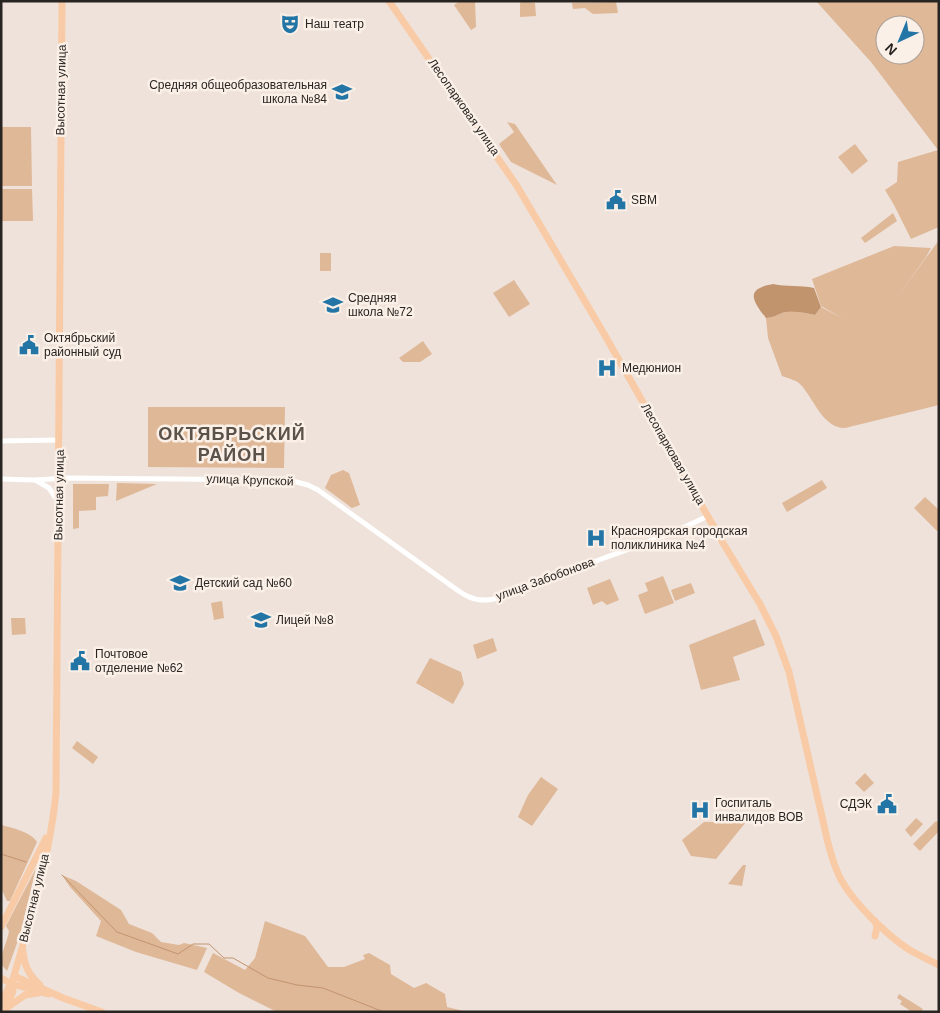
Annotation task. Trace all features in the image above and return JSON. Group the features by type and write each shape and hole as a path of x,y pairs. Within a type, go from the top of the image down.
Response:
{"main road":[{"name":"Высотная улица","path":"5,1007 13,991 13,980 52,824 56,793 60,478 62,1"},
{"name":"Лесопарковая улица","path":"389,1 517,186 760,604 776,636 789,672 818,803 835,868 848,891 875,921 907,948 939,966"},
{"path":"1,927 52,824"},
{"path":"875,921 877,927 875,936"},
{"path":"22,946 26,968 44,991"},
{"path":"1,978 13,980 102,1012"},
{"path":"5,1007 25,995 44,991"}],"street":[{"path":"1,441 60,440"},
{"name":"улица Крупской","path":"1,479 246,478 295,481 318,490 465,596"},
{"path":"34,480 44,484 53,493 59,507"},
{"name":"улица Забобонова","path":"465,596 478,599 495,598 708,516"},
{"path":"684,526 716,537 724,543"}],"shaded area":[{"path":"460,1 475,1 476,27 471,30 454,5"},
{"path":"521,1 535,3 536,16 520,17"},
{"path":"816,1 939,1 939,227 911,239 885,190 897,182 898,162 938,150 871,62"},
{"path":"616,2 618,13 593,14 585,8 573,9 572,3"},
{"path":"507,122 515,124 557,185 511,162 499,144 514,132"},
{"path":"1,127 31,127 32,186 1,186"},
{"path":"855,144 868,161 852,174 838,157"},
{"path":"1,189 32,189 33,221 1,221"},
{"path":"893,213 897,221 865,243 861,238"},
{"path":"939,240 939,405 845,428 837,427 824,418 800,384 782,376 768,338 766,318 786,312 815,315 821,307 844,319 821,306 812,279 894,246 931,248 895,300"},
{"path":"320,253 331,253 331,271 320,271"},
{"path":"514,280 530,304 509,317 493,293"},
{"path":"773,284 814,288 821,307 815,315 786,312 766,318 757,306 754,296 758,289"},
{"path":"423,341 432,354 420,362 403,362 399,358"},
{"path":"148,407 285,407 284,468 148,467"},
{"path":"343,470 349,473 360,505 352,508 325,488 331,475"},
{"path":"822,480 827,488 787,512 782,503"},
{"path":"117,483 157,484 116,501"},
{"path":"73,484 109,484 108,496 96,497 96,510 79,511 79,528 73,529"},
{"path":"925,497 939,510 939,529 937,531 914,508"},
{"path":"663,576 674,603 645,614 638,595 648,591 645,583"},
{"path":"610,579 619,600 607,605 602,601 593,605 587,588"},
{"path":"691,583 695,593 675,601 671,590"},
{"path":"222,601 224,618 214,620 211,603"},
{"path":"11,618 25,618 26,634 12,635"},
{"path":"755,619 765,645 733,657 740,680 701,690 689,645"},
{"path":"493,638 497,651 477,659 473,645"},
{"path":"430,658 461,672 464,684 453,704 416,683"},
{"path":"77,741 98,757 93,764 72,748"},
{"path":"865,773 874,783 864,792 855,783"},
{"path":"541,777 558,789 532,826 518,817 528,795"},
{"path":"916,818 923,824 911,837 905,830"},
{"path":"936,821 939,823 939,831 920,851 913,844"},
{"path":"704,822 746,822 716,859 691,856 682,840"},
{"path":"1,825 26,833 37,842 10,901 7,901 1,888"},
{"path":"743,865 746,865 742,886 728,884"},
{"path":"36,868 20,935 7,971 1,964 9,931 6,926"},
{"path":"62,875 76,881 121,910 129,924 152,933 161,942 179,945 184,943 207,948 197,970 136,952 96,936 101,921 70,887"},
{"path":"265,921 305,936 328,967 344,967 365,959 363,955 369,953 390,965 391,974 414,988 426,983 445,994 447,1007 468,1012 277,1012 239,993 204,972 213,953 245,970 255,958"},
{"path":"899,994 923,1009 921,1012 912,1012 900,1004 902,1001 897,998"}],"waterway":[{"path":"1,854 26,862"},
{"path":"62,875 117,932 178,954 193,944 209,944 224,958 233,958 268,978 297,985 323,988 384,1012"}],"place":[{"name":"Наш театр","path":"290,24"},
{"name":"Средняя общеобразовательная школа №84","path":"342,92"},
{"name":"SBM","path":"616,200"},
{"name":"Средняя школа №72","path":"333,305"},
{"name":"Октябрьский районный суд","path":"29,345"},
{"name":"Медюнион","path":"607,368"},
{"name":"Красноярская городская поликлиника №4","path":"596,538"},
{"name":"Детский сад №60","path":"180,583"},
{"name":"Лицей №8","path":"261,620"},
{"name":"Почтовое отделение №62","path":"80,661"},
{"name":"СДЭК","path":"887,804"},
{"name":"Госпиталь инвалидов ВОВ","path":"700,810"}],"district":[{"name":"ОКТЯБРЬСКИЙ РАЙОН","path":"232,444"}]}
